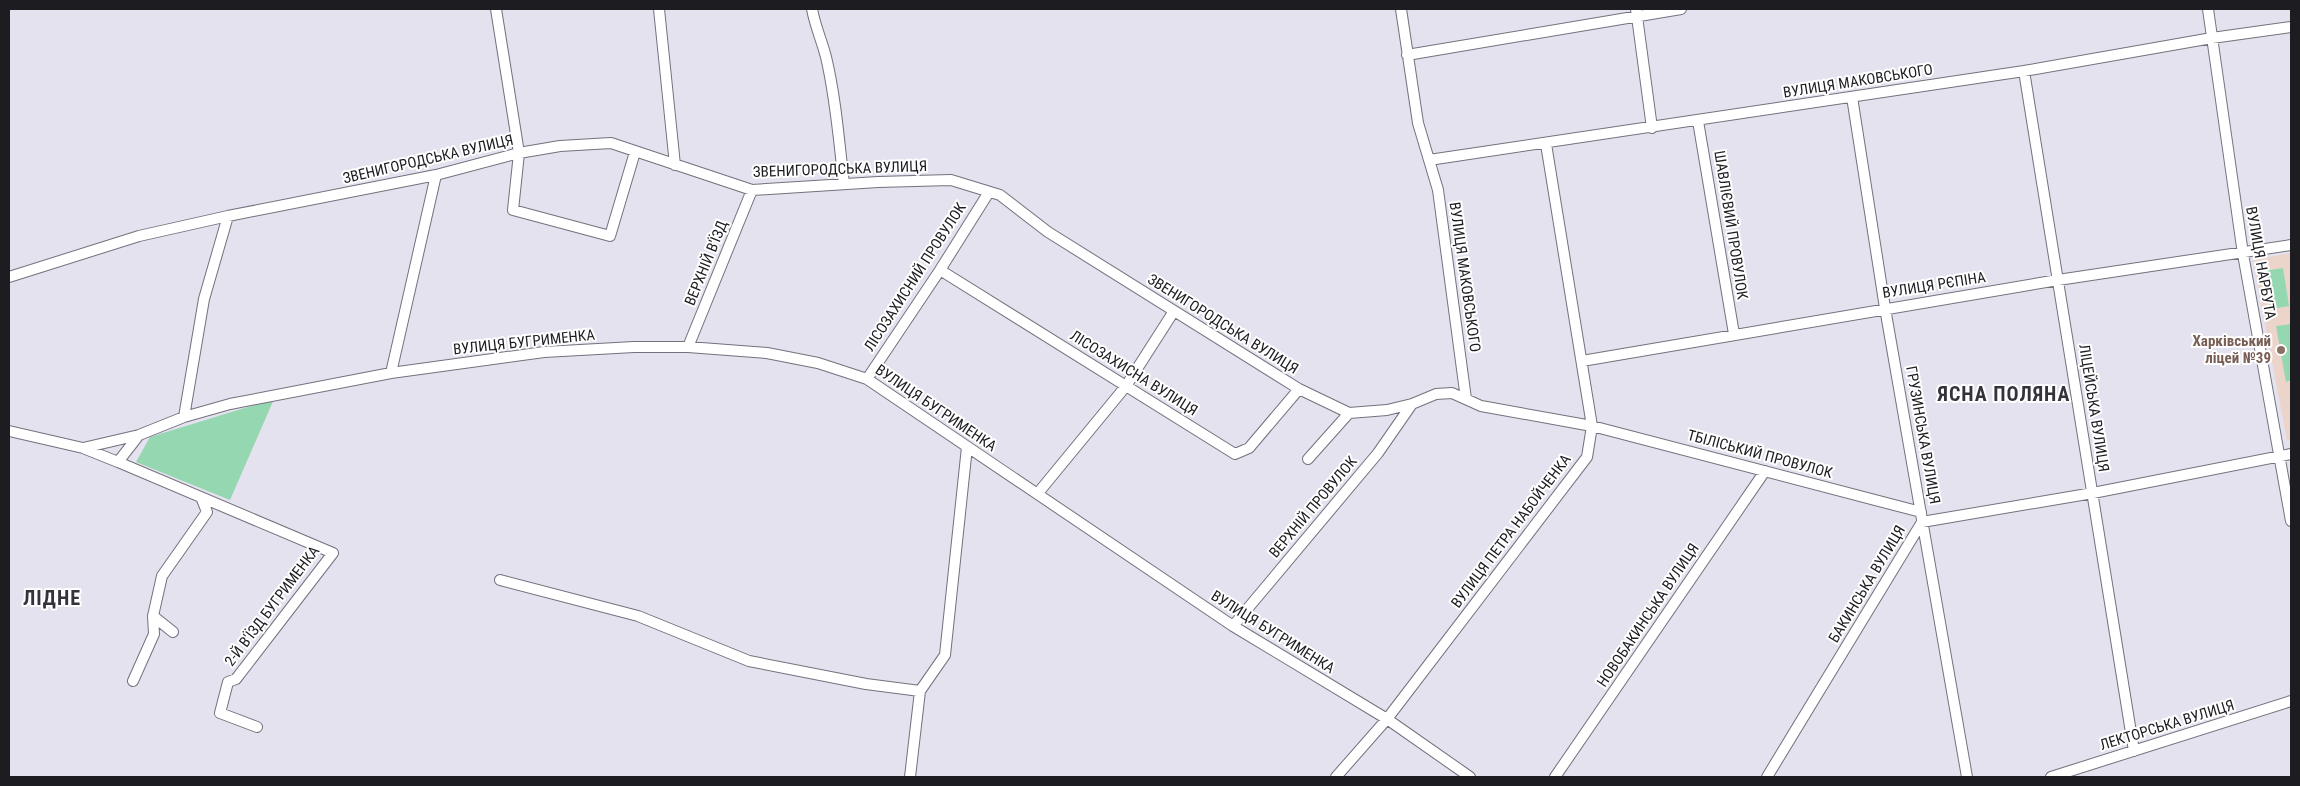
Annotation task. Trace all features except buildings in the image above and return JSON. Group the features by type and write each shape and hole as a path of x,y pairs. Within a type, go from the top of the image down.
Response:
{"street":[{"path":"496,9 519,153 514,210 610,236 635,152"},
{"path":"659,9 675,165"},
{"path":"812,9 816,30 825,56 835,106 844,184"},
{"name":"ВУЛИЦЯ МАКОВСЬКОГО","path":"1402,9 1418,122 1438,190 1466,399"},
{"path":"1408,55 1636,12 1681,9"},
{"name":"ВУЛИЦЯ НАРБУТА","path":"2208,9 2242,254 2291,521"},
{"path":"1636,12 1652,128"},
{"name":"ВУЛИЦЯ МАКОВСЬКОГО","path":"1429,160 2024,71 2212,38 2291,27"},
{"name":"ЛІЦЕЙСЬКА ВУЛИЦЯ","path":"2024,71 2134,751"},
{"name":"ГРУЗИНСЬКА ВУЛИЦЯ","path":"1852,97 1885,308 1967,777"},
{"name":"ШАВЛІЄВИЙ ПРОВУЛОК","path":"1698,121 1734,334"},
{"name":"ЗВЕНИГОРОДСЬКА ВУЛИЦЯ","path":"9,277 139,236 228,216 436,175 519,153 560,146 611,143 752,190 951,180 1000,195 1048,232 1174,311 1299,389 1349,413"},
{"name":"ВУЛИЦЯ ПЕТРА НАБОЙЧЕНКА","path":"1336,777 1387,720 1587,457 1592,426 1546,144"},
{"path":"391,373 436,175"},
{"name":"ВЕРХНІЙ В'ЇЗД","path":"688,347 752,190"},
{"name":"ЛІСОЗАХИСНИЙ ПРОВУЛОК","path":"867,379 940,270 989,192"},
{"path":"184,417 204,299 228,216"},
{"name":"ВУЛИЦЯ РЄПІНА","path":"1582,361 1885,308 2291,245"},
{"name":"ЛІСОЗАХИСНА ВУЛИЦЯ","path":"940,270 1235,454 1249,448 1299,389"},
{"path":"1038,493 1126,386 1174,311"},
{"name":"ВУЛИЦЯ БУГРИМЕНКА","path":"9,431 83,448 139,435 184,417 230,404 391,373 544,352 634,347 688,347 767,354 818,363 867,379 1233,626 1387,720 1470,777"},
{"path":"1308,460 1349,413 1387,410 1412,404 1436,394 1452,392 1481,406 1592,426"},
{"name":"ВЕРХНІЙ ПРОВУЛОК","path":"1233,626 1378,453 1412,404"},
{"name":"ТБІЛІСЬКИЙ ПРОВУЛОК","path":"1592,426 1765,471 1922,517"},
{"path":"118,462 139,435"},
{"path":"910,777 920,691 945,655 967,447"},
{"path":"83,448 201,497 207,512 162,576 153,616 154,634 133,681"},
{"name":"БАКИНСЬКА ВУЛИЦЯ","path":"1767,777 1922,517 2093,493 2291,454"},
{"name":"НОВОБАКИНСЬКА ВУЛИЦЯ","path":"1555,777 1765,471"},
{"name":"2-Й В'ЇЗД БУГРИМЕНКА","path":"201,497 333,553 236,679 228,682 220,712 257,728"},
{"path":"500,580 638,616 749,662 866,684 920,691"},
{"path":"153,616 172,632"},
{"name":"ЛЕКТОРСЬКА ВУЛИЦЯ","path":"2051,777 2291,701"}],"shaded area":[{"name":"Харківський ліцей №39","path":"2291,253 2291,440 2287,441 2253,260"}],"green space":[{"path":"2283,268 2289,306 2271,309 2264,271"},
{"path":"2291,324 2291,380 2286,382 2276,326"},
{"path":"274,399 230,500 136,462 150,437"}],"place":[{"name":"Харківський ліцей №39","path":"2281,350"}],"district":[{"name":"ЯСНА ПОЛЯНА","path":"2004,394"},
{"name":"ЛІДНЕ","path":"52,598"}]}
